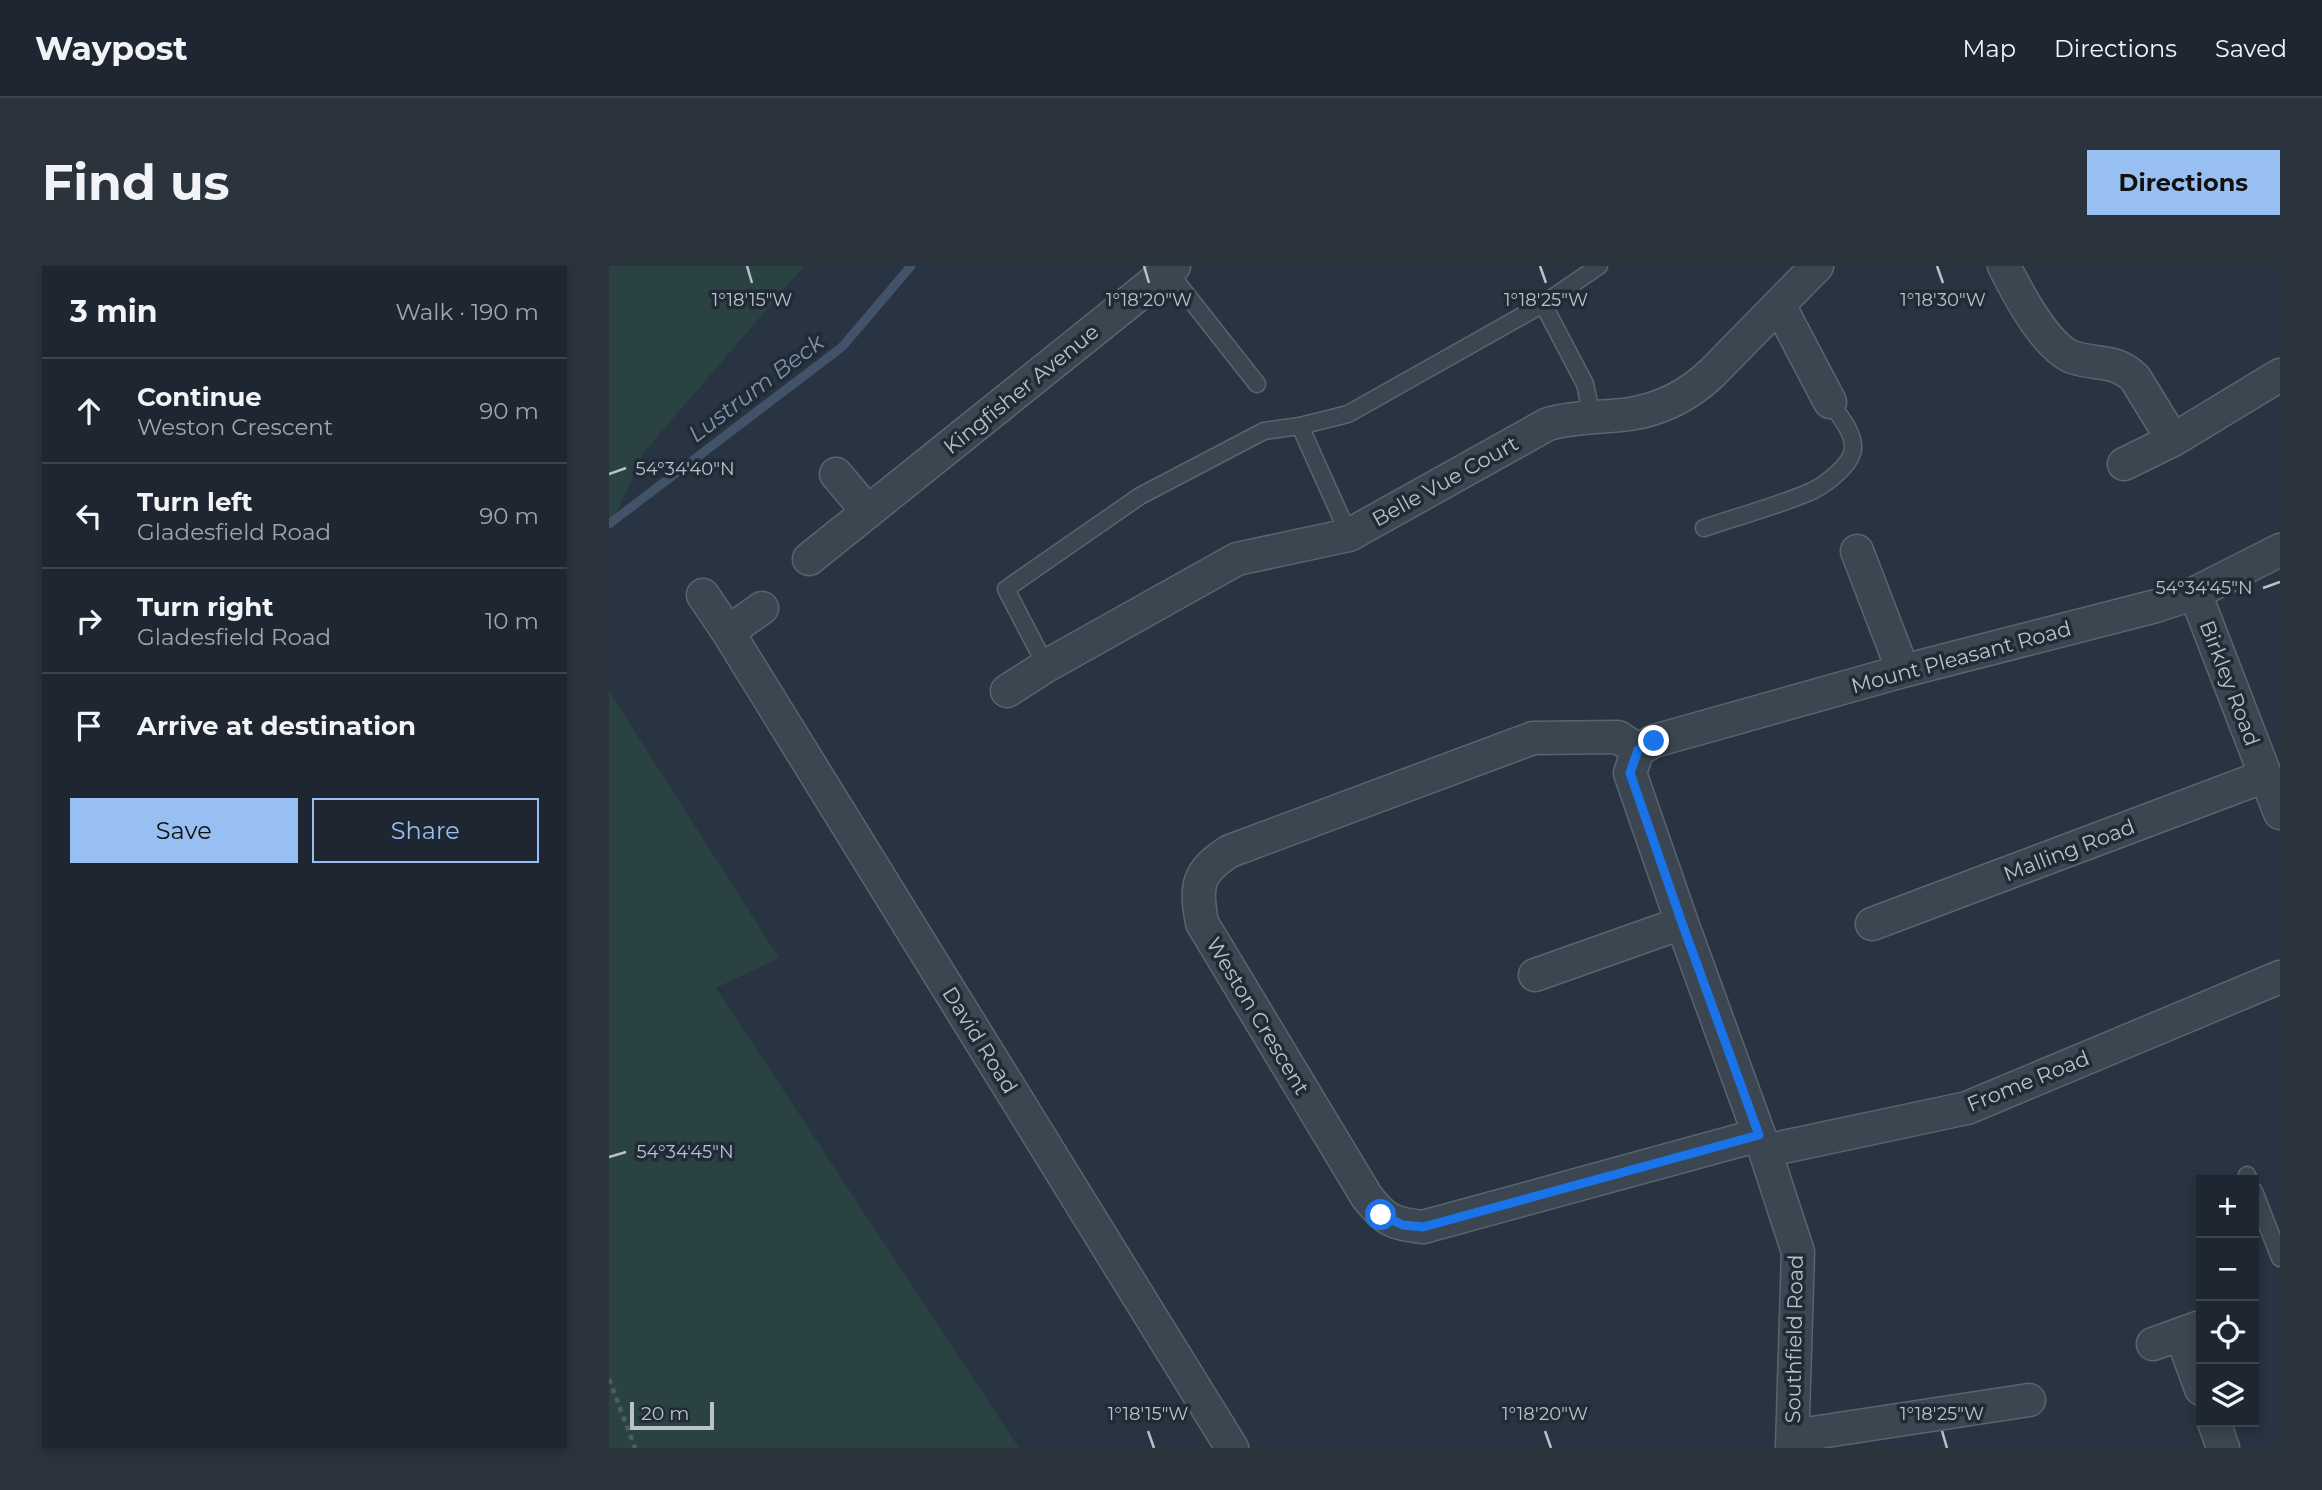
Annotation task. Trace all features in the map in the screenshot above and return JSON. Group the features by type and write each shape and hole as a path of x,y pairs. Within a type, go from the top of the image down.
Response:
{"street":[{"name":"Belle Vue Court","path":"1007,691 1046,666 1237,559 1349,535 1548,424 1568,418 1630,414 1681,398 1705,381 1817,266"},
{"path":"2004,266 2047,339 2073,358 2114,364 2126,370 2135,378 2173,440"},
{"name":"Kingfisher Avenue","path":"809,559 1171,268"},
{"path":"1779,305 1830,402"},
{"path":"2124,464 2173,440 2280,375"},
{"path":"836,474 868,512"},
{"name":"Mount Pleasant Road","path":"1638,750 1654,741 1903,671 2156,606 2195,593 2280,550"},
{"path":"1857,551 1903,671"},
{"name":"Birkley Road","path":"2195,593 2280,813"},
{"name":"David Road","path":"703,595 1232,1448"},
{"path":"728,632 762,608"},
{"name":"Weston Crescent","path":"1638,750 1618,737 1534,738 1230,850 1211,863 1201,880 1198,901 1202,923 1367,1197 1381,1215 1403,1225 1423,1227 1762,1143"},
{"name":"Southfield Road","path":"1638,750 1630,773 1762,1143 1798,1252 1793,1442"},
{"name":"Malling Road","path":"1872,923 2265,776"},
{"path":"1535,975 1682,923"},
{"name":"Frome Road","path":"1762,1143 1967,1108 2280,978"},
{"path":"2178,1335 2196,1377"},
{"path":"1793,1442 2029,1400"},
{"path":"2216,1427 2223,1448"}],"lane":[{"path":"1046,666 1006,589 1140,496 1263,431 1300,426 1348,414 1543,304 1599,266"},
{"path":"1171,268 1257,384"},
{"path":"1543,304 1585,384 1592,416"},
{"path":"1704,528 1814,490 1837,474 1850,458 1854,446 1830,402"},
{"path":"1300,426 1349,535"},
{"path":"2259,1204 2280,1258"}],"path":[{"path":"609,1379 635,1448"}],"green space":[{"path":"609,266 804,266 644,452 609,529"},
{"path":"609,691 779,958 716,988 1019,1448 609,1448"}],"waterway":[{"name":"Lustrum Beck","path":"609,524 842,347 911,266"}],"route":[{"path":"1381,1215 1403,1225 1423,1227 1759,1135 1630,773 1638,750 1654,741"}]}
